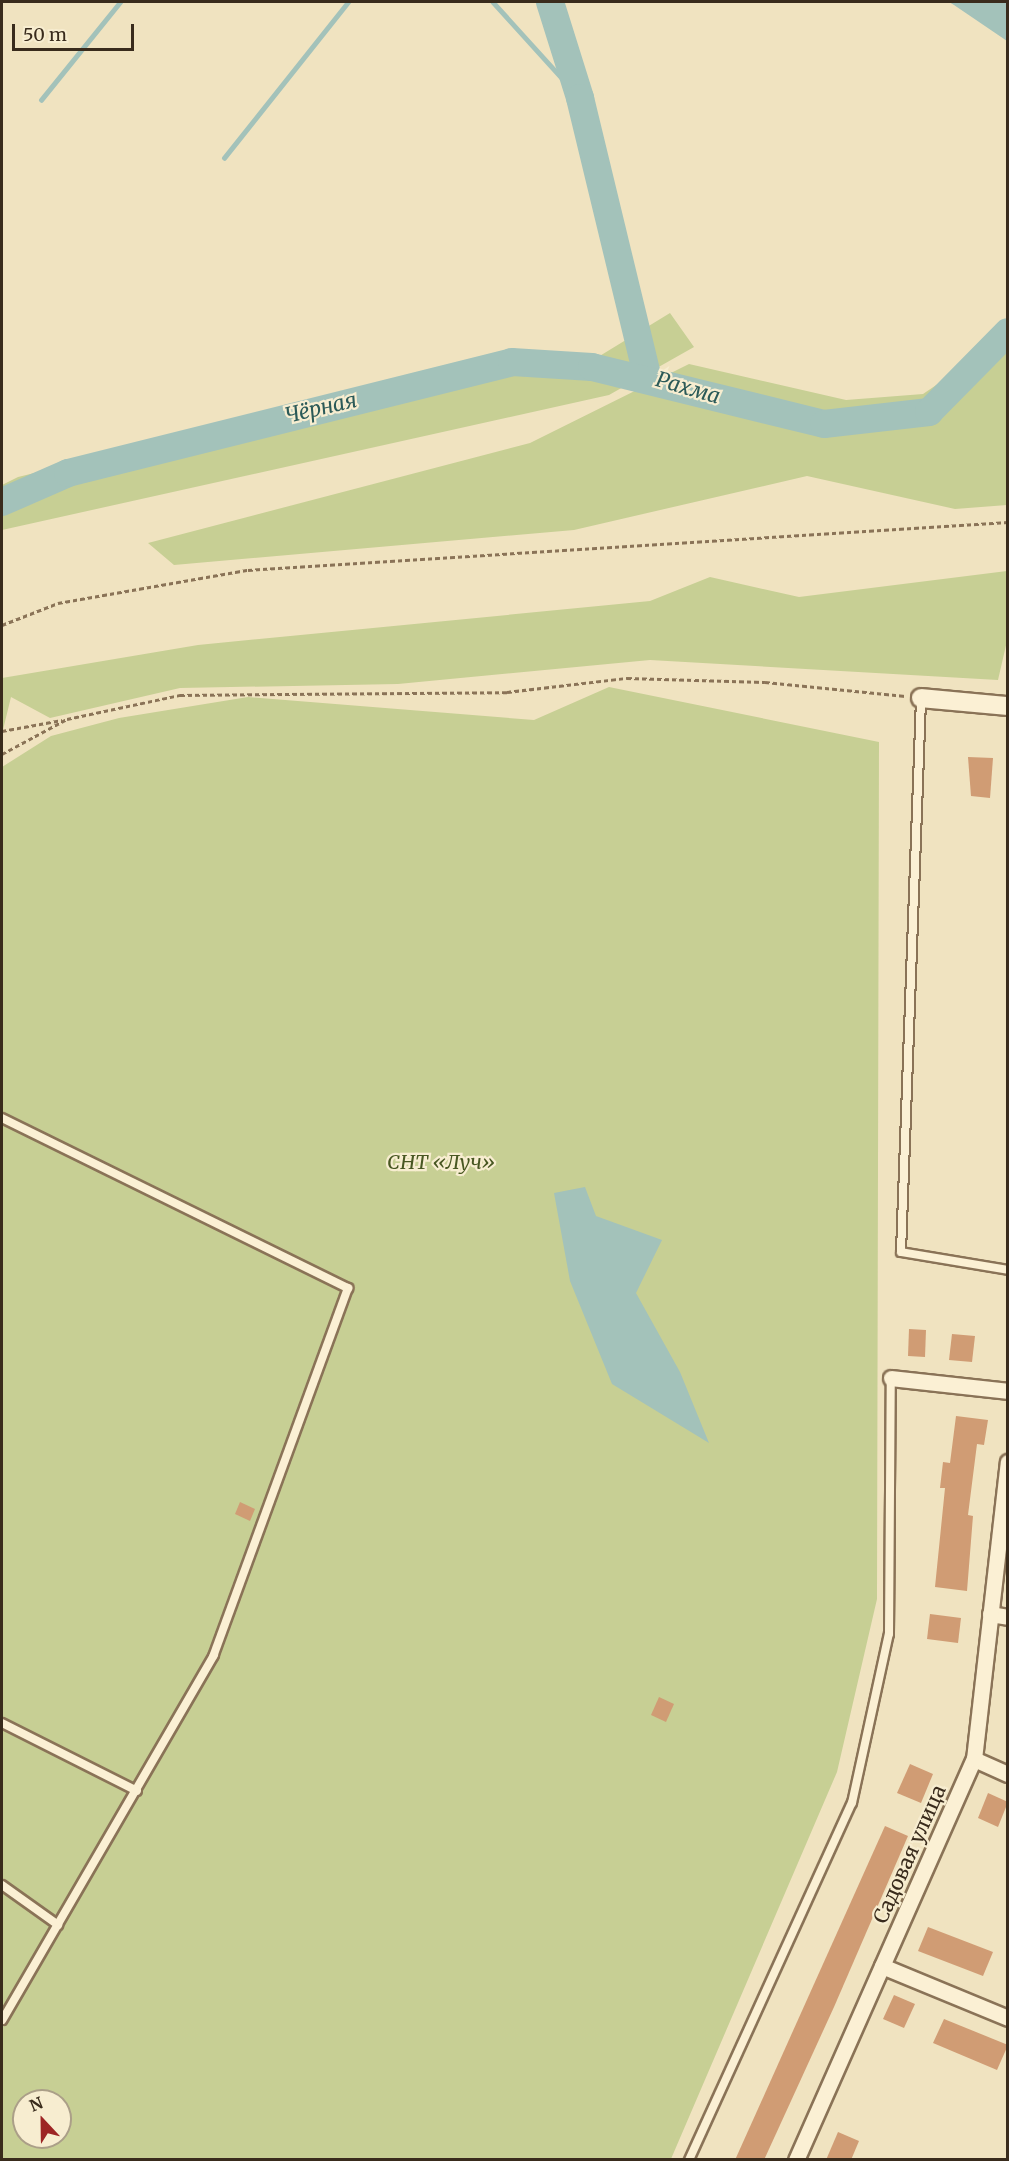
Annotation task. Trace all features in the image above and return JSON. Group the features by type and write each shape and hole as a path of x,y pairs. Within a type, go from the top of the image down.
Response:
{"street":[{"path":"921,698 1008,706"},
{"path":"891,1378 1008,1391"},
{"name":"Садовая улица","path":"796,2160 974,1760 1008,1462"},
{"path":"990,1614 1008,1617"},
{"path":"974,1760 1008,1774"},
{"path":"882,1966 1008,2018"}],"lane":[{"path":"921,698 901,1252 1008,1270"},
{"path":"2,1118 348,1288 214,1655 58,1925 5,2005 2,2020"},
{"path":"689,2160 852,1803 889,1634 891,1378"},
{"path":"2,1723 137,1791"},
{"path":"2,1885 58,1925"}],"path":[{"path":"2,625 58,603 248,570 1008,522"},
{"path":"2,731 180,695 507,692 627,678 765,682 921,698"},
{"path":"2,754 67,719"}],"green space":[{"path":"670,313 694,347 609,395 2,530 2,485 18,477 170,440 598,357"},
{"path":"1007,337 1007,505 955,509 807,476 574,530 174,565 148,543 530,443 689,364 846,400 923,394"},
{"path":"1007,571 1007,641 998,680 650,660 398,684 180,688 50,718 11,697 2,734 2,678 198,645 650,601 710,577 799,597"},
{"name":"СНТ «Луч»","path":"609,687 879,742 877,1599 837,1772 671,2159 2,2160 2,767 51,736 119,718 248,697 534,720"}],"water":[{"path":"949,2 1007,2 1007,41 954,5"},
{"path":"585,1187 596,1216 662,1240 636,1293 680,1372 709,1443 612,1384 570,1281 554,1193"}],"building":[{"path":"968,757 993,758 990,798 971,796"},
{"path":"909,1329 926,1330 925,1357 908,1356"},
{"path":"952,1334 975,1336 972,1362 949,1360"},
{"path":"956,1416 988,1420 984,1445 977,1444 968,1515 973,1516 967,1591 935,1587 945,1488 940,1488 943,1462 950,1463"},
{"path":"240,1502 255,1509 250,1521 235,1514"},
{"path":"930,1614 961,1618 958,1643 927,1639"},
{"path":"659,1697 674,1704 666,1722 651,1715"},
{"path":"910,1764 933,1774 921,1803 897,1793"},
{"path":"988,1793 1008,1802 998,1827 978,1818"},
{"path":"885,1826 908,1836 834,2007 764,2160 735,2160"},
{"path":"928,1927 993,1952 983,1976 918,1951"},
{"path":"894,1995 915,2004 904,2028 883,2019"},
{"path":"944,2019 1008,2045 997,2070 933,2043"},
{"path":"838,2132 859,2141 851,2160 826,2160"}],"waterway":[{"path":"41,100 120,2"},
{"path":"224,158 348,2"},
{"path":"493,2 580,98"},
{"name":"Рахма","path":"550,2 580,98 648,379"},
{"name":"Чёрная","path":"2,502 68,473 512,362 592,367 824,424 929,412 1008,332"}]}
